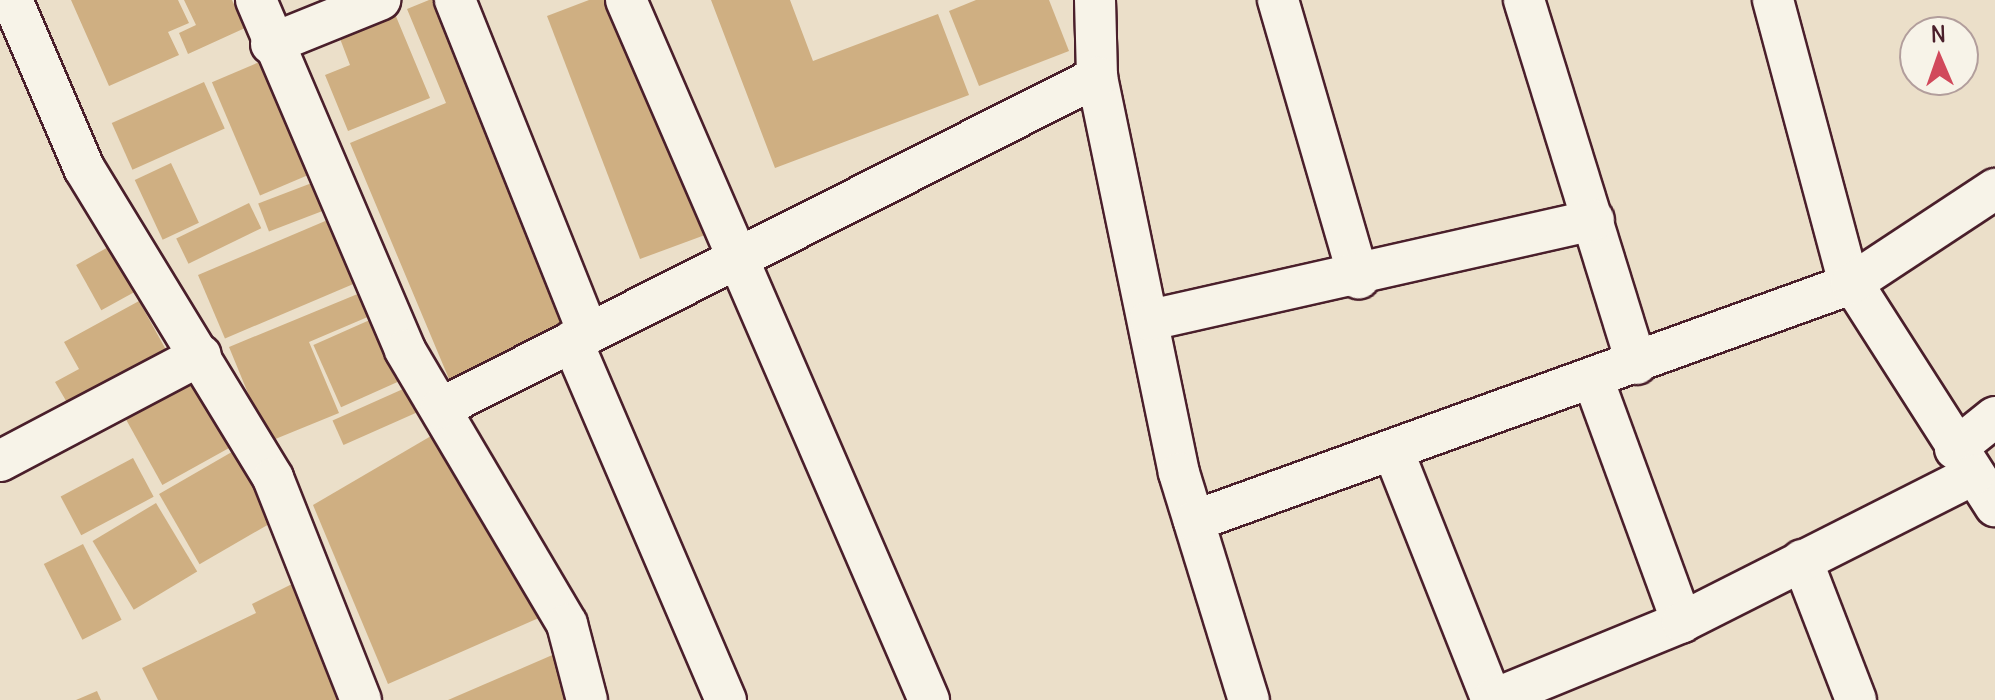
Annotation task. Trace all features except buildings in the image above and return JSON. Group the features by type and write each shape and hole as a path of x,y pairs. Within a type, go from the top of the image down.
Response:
{"street":[{"path":"12,0 84,168 201,355 273,478 361,700"},
{"path":"256,0 271,44 405,350 567,624 587,700"},
{"path":"271,44 380,0"},
{"path":"455,0 580,337 726,700"},
{"path":"626,0 734,256 929,700"},
{"path":"1095,0 1097,77 1194,521 1249,700"},
{"path":"1278,0 1359,278"},
{"path":"1524,0 1637,364"},
{"path":"1773,0 1851,284 1974,477"},
{"path":"441,408 734,256 1097,77"},
{"path":"1194,521 1394,453 1851,284 1995,189"},
{"path":"1150,320 1359,278 1594,220"},
{"path":"0,461 201,355"},
{"path":"1593,379 1682,622"},
{"path":"1394,453 1492,700 1682,622 1974,477 1995,417"},
{"path":"1802,560 1856,700"}]}
